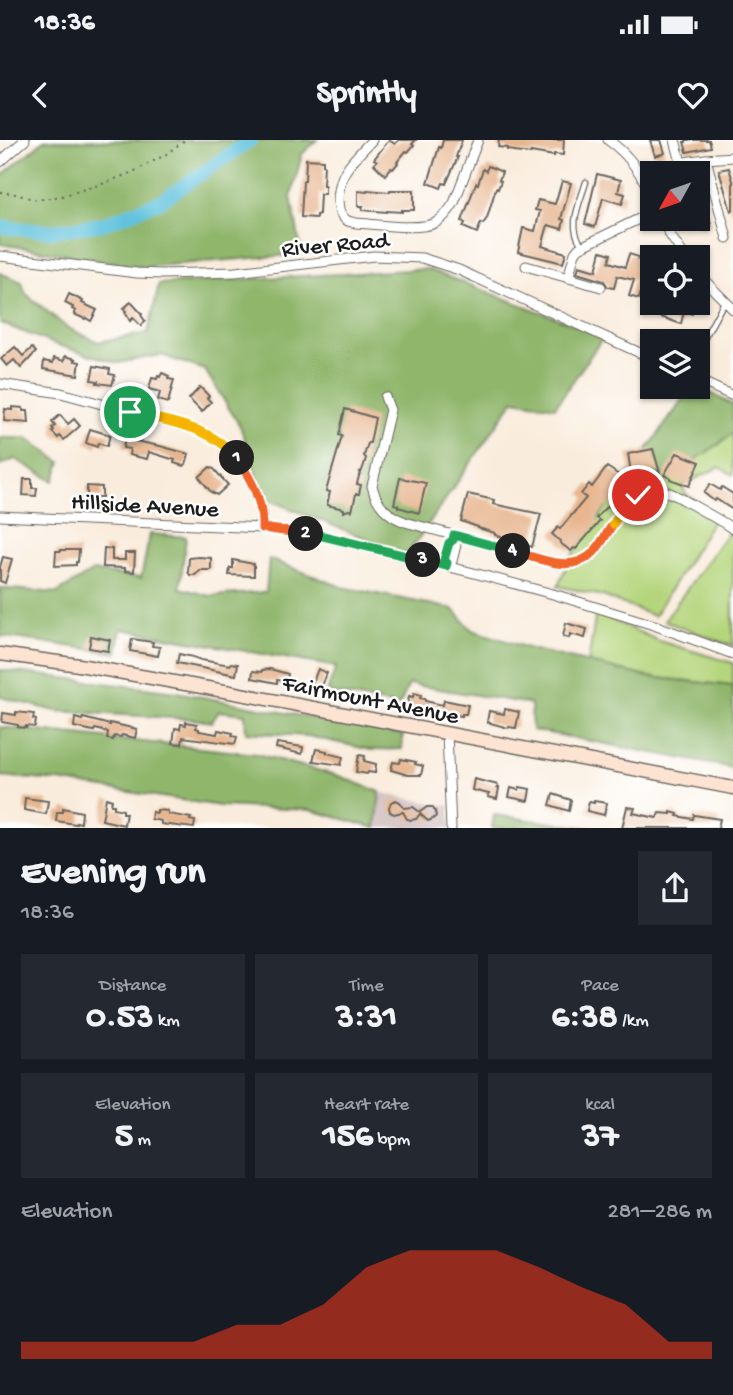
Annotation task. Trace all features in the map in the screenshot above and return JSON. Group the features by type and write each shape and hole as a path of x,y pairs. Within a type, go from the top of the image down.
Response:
{"main road":[{"name":"Fairmount Avenue","path":"0,654 93,667 733,788"}],"street":[{"path":"0,162 25,140"},
{"path":"372,140 345,172 340,188 341,213 348,221 356,223 419,226 437,222 450,211 478,140"},
{"path":"608,140 633,163 640,174"},
{"path":"675,140 681,161"},
{"path":"689,161 733,157"},
{"path":"706,159 727,238"},
{"path":"568,278 575,253 583,245 640,218"},
{"name":"River Road","path":"0,256 143,274 235,272 374,256 422,258 459,270 640,353"},
{"path":"526,266 601,287"},
{"path":"710,286 733,309"},
{"path":"0,384 61,393 198,430 214,438 235,456 248,477 262,510 262,528"},
{"path":"710,385 733,396"},
{"path":"385,397 390,410 372,486 383,509 405,522 453,538 559,564 576,563 586,559 595,551 628,503 638,495 653,491 668,493 733,529"},
{"name":"Hillside Avenue","path":"0,516 262,528 323,536 447,564 553,594 639,620 733,654"},
{"path":"447,564 452,561 456,545 453,538"},
{"path":"447,733 451,828"}],"lane":[{"path":"583,245 576,237 574,224 586,182"},
{"path":"709,329 724,301"}],"path":[{"path":"0,192 37,200 62,196 133,172 165,155 185,140"}],"shaded area":[{"path":"380,792 450,806 451,828 376,828"}],"green space":[{"path":"44,140 317,140 302,154 291,197 302,254 143,267 0,244 0,177"},
{"path":"427,269 604,336 555,407 514,400 407,555 264,498 240,426 205,370 161,355 118,363 57,345 0,323 0,273 22,282 25,293 66,327 98,342 148,333 159,284"},
{"path":"710,393 733,405 733,433 693,461 658,476 631,472 683,399 710,399"},
{"path":"733,433 733,475 719,467 683,485 685,493 716,516 654,616 603,596 558,586 569,560 631,472 718,445"},
{"path":"0,438 27,438 61,462 54,481 15,459 0,465"},
{"path":"728,532 733,533 733,646 664,621"},
{"path":"150,534 186,537 180,588 210,596 266,592 269,559 342,587 453,609 472,630 531,649 649,677 733,686 733,768 532,730 531,704 409,684 399,706 327,692 336,667 121,629 117,653 0,636 0,588 57,593 93,571 141,578"},
{"path":"596,613 659,641 733,663 733,686 649,677 588,663"},
{"path":"0,670 176,692 403,735 402,749 371,750 308,736 246,732 245,714 219,711 212,722 56,711 0,697"},
{"path":"0,727 257,754 339,776 380,792 376,828 310,810 220,806 58,781 0,776"},
{"path":"494,815 589,828 492,828"}],"building":[{"path":"389,140 395,144 399,140 416,140 385,175 374,164 377,161 374,159"},
{"path":"443,140 462,140 458,157 446,184 443,183 441,188 428,183"},
{"path":"499,140 564,140 563,155 514,152 498,147"},
{"path":"650,140 661,140 665,153 655,156"},
{"path":"709,140 711,147 687,152 684,142"},
{"path":"306,159 323,160 324,165 325,194 320,194 319,214 316,218 301,217"},
{"path":"488,166 502,172 501,181 498,189 496,188 487,218 481,223 477,233 463,227 465,223 462,221 476,183 478,184 483,169 486,171"},
{"path":"729,168 733,181 731,211 719,170"},
{"path":"597,174 621,180 618,192 625,194 622,204 603,198 595,227 585,224"},
{"path":"562,181 571,183 561,219 564,220 562,229 548,225 542,246 566,253 563,263 518,252 523,228 535,231 540,211 535,210 538,200 555,204"},
{"path":"414,190 414,210 362,210 363,206 358,206 358,191"},
{"path":"601,251 611,254 609,262 625,267 629,254 639,257 639,299 629,296 634,280 617,276 614,288 608,287 604,281 577,273 579,266 596,271"},
{"path":"69,294 97,310 91,321 74,314 76,311 73,307 65,303"},
{"path":"131,302 145,321 141,326 133,318 130,321 123,309"},
{"path":"658,315 683,315 681,324"},
{"path":"15,347 23,356 32,348 36,352 21,368 14,360 7,366 1,359"},
{"path":"65,356 80,362 78,375 43,369 44,361 53,363 54,358 64,361"},
{"path":"94,366 110,369 109,374 115,375 112,385 91,380"},
{"path":"162,373 169,376 168,379 174,380 168,403 158,400 160,392 149,389 152,378 157,379"},
{"path":"200,387 211,402 202,412 189,399"},
{"path":"12,407 28,411 29,423 4,421 5,409 12,410"},
{"path":"345,409 375,418 357,484 361,485 359,494 356,494 352,511 344,512 344,509 327,505 330,492 326,491 342,436 339,435"},
{"path":"60,415 68,424 74,419 80,426 64,440 52,432 55,426 52,422"},
{"path":"90,429 110,435 107,446 98,443 97,447 86,443"},
{"path":"125,439 189,454 186,464 184,466 174,463 175,460 149,452 147,459 129,455 130,449 123,448"},
{"path":"653,449 660,473 653,470 654,478 628,481 611,504 596,518 600,521 576,549 571,551 560,543 552,534 558,527 560,529 586,498 581,494 589,484 592,487 607,467 625,479 631,472 628,454"},
{"path":"677,453 700,462 689,486 664,475"},
{"path":"210,467 228,485 217,495 211,492 199,477"},
{"path":"400,478 426,483 419,513 394,504"},
{"path":"24,479 32,479 32,488 37,488 36,496 23,495"},
{"path":"710,484 733,494 733,510 704,493"},
{"path":"87,486 102,487 102,497 87,497"},
{"path":"468,494 494,500 493,504 541,514 532,547 461,521"},
{"path":"104,548 112,549 112,560 125,560 125,553 135,553 134,572 125,571 125,568 103,567"},
{"path":"79,550 76,565 55,566 56,551"},
{"path":"3,557 12,559 5,583 0,581"},
{"path":"189,558 211,558 211,570 201,570 190,575"},
{"path":"233,560 254,564 254,576 229,575"},
{"path":"566,623 587,629 585,638 570,634 569,638 563,636"},
{"path":"91,636 110,640 108,651 89,648"},
{"path":"132,639 153,642 152,646 160,647 158,656 130,651"},
{"path":"179,654 230,665 238,664 236,675 177,663"},
{"path":"270,669 288,674 287,681 277,680 277,683 252,678 253,671"},
{"path":"318,669 327,673 321,688 312,684"},
{"path":"414,693 421,695 420,698 425,701 443,705 444,700 468,705 466,714 453,717 407,707 409,696 413,697"},
{"path":"505,709 519,712 516,728 487,722 489,711 504,714"},
{"path":"16,712 34,714 35,727 18,727 2,722 3,713 16,715"},
{"path":"75,718 137,729 135,738 122,735 114,736 113,740 107,739 108,732 74,727"},
{"path":"186,722 197,724 199,731 217,734 218,730 233,733 232,736 237,737 235,744 183,737 182,744 173,743 175,728 180,729 181,724 186,725"},
{"path":"277,743 303,747 302,754 276,748"},
{"path":"316,749 343,757 341,765 313,761"},
{"path":"359,755 365,756 364,761 376,764 375,773 356,772"},
{"path":"401,759 423,766 421,775 408,775 391,770 393,762 400,763"},
{"path":"474,779 498,785 497,799 472,790"},
{"path":"520,787 530,789 528,801 509,797 511,788 519,790"},
{"path":"553,794 571,800 569,811 550,805"},
{"path":"25,798 48,801 46,814 24,810"},
{"path":"106,798 112,800 111,805 114,805 114,808 126,813 124,825 102,820"},
{"path":"396,800 404,808 413,807 420,812 432,807 436,816 428,821 420,814 411,820 407,819 403,812 394,814 389,807 391,802"},
{"path":"589,802 607,803 604,815 587,811"},
{"path":"627,807 635,808 633,813 657,818 659,813 671,812 693,819 694,815 720,819 718,828 622,828"},
{"path":"63,808 82,812 81,823 56,821 57,812 63,812"},
{"path":"157,810 191,818 190,820 195,821 194,828 161,824 161,821 151,819 152,812 157,813"}],"waterway":[{"path":"0,227 51,231 103,224 161,201 251,140"}],"route":[{"path":"130,412 198,430 227,447 243,466 260,503 262,528 323,536 446,566 444,560 454,535 559,564 576,563 595,551 628,503 638,495"}]}
